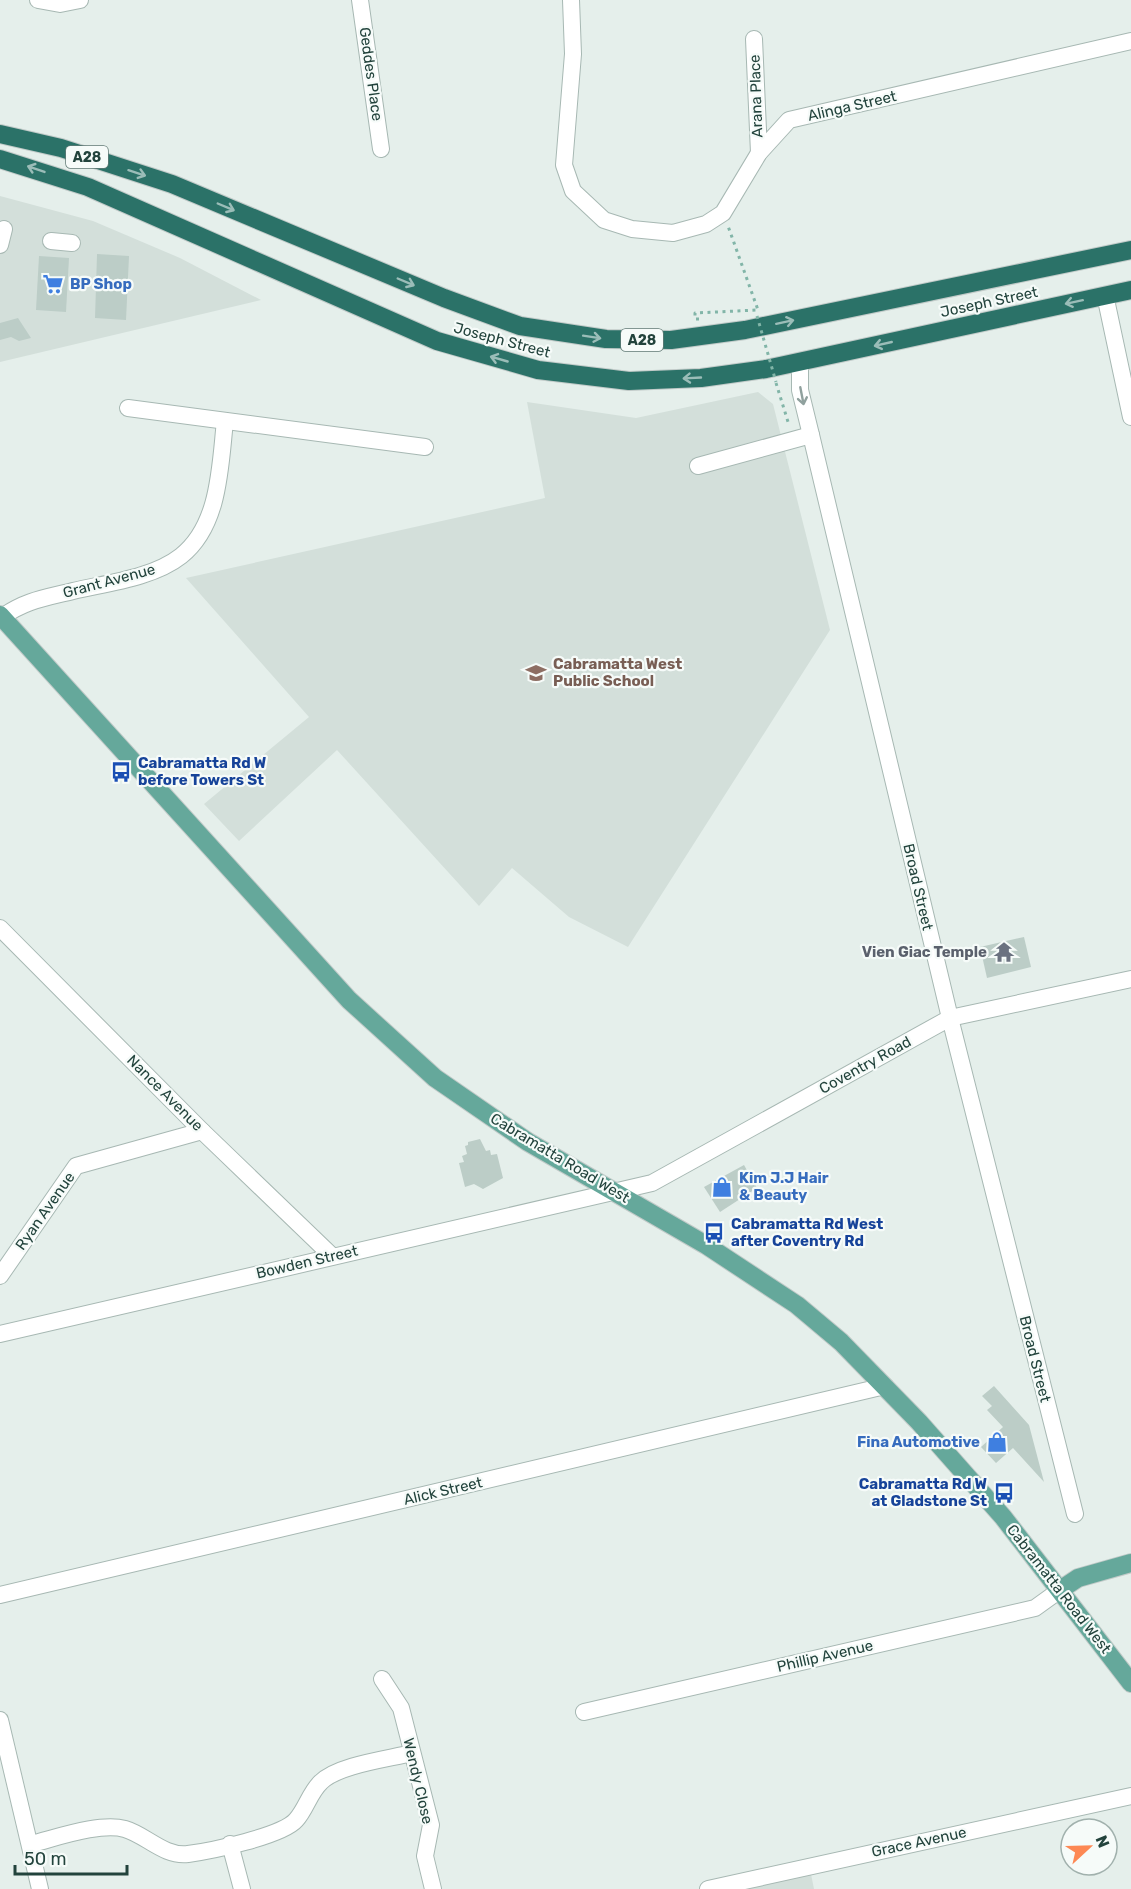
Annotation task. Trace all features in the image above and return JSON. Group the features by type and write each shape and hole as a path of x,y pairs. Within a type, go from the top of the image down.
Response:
{"highway":[{"name":"Joseph Street","path":"0,134 52,146 172,184 444,298 520,326 606,339 671,340 745,330 1131,250"},
{"name":"Joseph Street","path":"0,159 88,187 438,341 538,370 629,381 736,374 1131,290"}],"main road":[{"name":"Cabramatta Road West","path":"1,616 349,1000 435,1078 528,1142 615,1190 797,1305 841,1342 885,1386 1003,1517 1131,1683"},
{"path":"1060,1590 1078,1578 1131,1563"}],"street":[{"path":"38,0 60,4 80,0"},
{"name":"Geddes Place","path":"360,0 381,149"},
{"path":"571,0 573,54 564,165 573,190 604,220 632,229 673,233 706,224 723,213"},
{"name":"Arana Place","path":"754,39 759,153"},
{"name":"Alinga Street","path":"723,213 759,153 789,120 1131,41"},
{"path":"51,241 72,243"},
{"path":"1104,295 1131,417"},
{"name":"Broad Street","path":"800,362 800,390 810,432 950,1018 1075,1514"},
{"path":"128,408 425,447"},
{"name":"Grant Avenue","path":"1,616 21,603 126,578 159,568 181,556 200,537 208,517 219,481 225,421"},
{"path":"698,466 810,432"},
{"name":"Nance Avenue","path":"0,928 202,1131 332,1256"},
{"name":"Coventry Road","path":"615,1190 652,1183 950,1018 1131,979"},
{"name":"Ryan Avenue","path":"0,1276 76,1166 202,1131"},
{"name":"Bowden Street","path":"0,1334 615,1190"},
{"name":"Alick Street","path":"0,1595 885,1386"},
{"name":"Phillip Avenue","path":"584,1712 1035,1608 1060,1590"},
{"name":"Wendy Close","path":"382,1679 401,1708 431,1826 425,1856 433,1889"},
{"path":"0,1720 40,1889"},
{"path":"31,1844 105,1827 125,1829 169,1852 186,1855 283,1831 296,1820 320,1782 336,1772 412,1753"},
{"name":"Grace Avenue","path":"708,1889 1131,1796"},
{"path":"231,1844 242,1889"}],"path":[{"path":"706,319 695,319 695,313 758,310 723,213"},
{"path":"747,316 757,316 776,382"}],"shaded area":[{"path":"0,196 93,221 180,258 261,300 0,362"},
{"name":"Cabramatta West Public School","path":"758,392 773,404 830,630 628,947 569,917 512,868 479,906 337,750 239,841 204,804 309,717 186,578 545,498 527,402 636,418"},
{"path":"811,1874 814,1889 748,1889"}],"building":[{"path":"97,254 129,256 126,320 95,318"},
{"name":"BP Shop","path":"39,256 69,258 66,312 36,310"},
{"path":"18,318 31,338 19,341 11,337 0,340 0,323"},
{"name":"Vien Giac Temple","path":"1024,937 1031,967 987,978 980,947"},
{"path":"480,1139 486,1151 490,1150 491,1155 497,1154 503,1178 483,1189 474,1184 465,1187 459,1163 464,1162 462,1156 467,1154 465,1146 468,1142"},
{"path":"744,1165 757,1188 720,1212 704,1187"},
{"path":"994,1386 1029,1425 1044,1482 1013,1448 996,1463 981,1447 1003,1427 987,1410 992,1406 982,1396"}],"place":[{"name":"BP Shop","path":"53,284"},
{"name":"Cabramatta West Public School","path":"536,673"},
{"name":"Cabramatta Rd W before Towers St","path":"121,772"},
{"name":"Vien Giac Temple","path":"1004,952"},
{"name":"Kim J.J Hair & Beauty","path":"722,1187"},
{"name":"Cabramatta Rd West after Coventry Rd","path":"714,1233"},
{"name":"Fina Automotive","path":"997,1442"},
{"name":"Cabramatta Rd W at Gladstone St","path":"1004,1493"}]}
